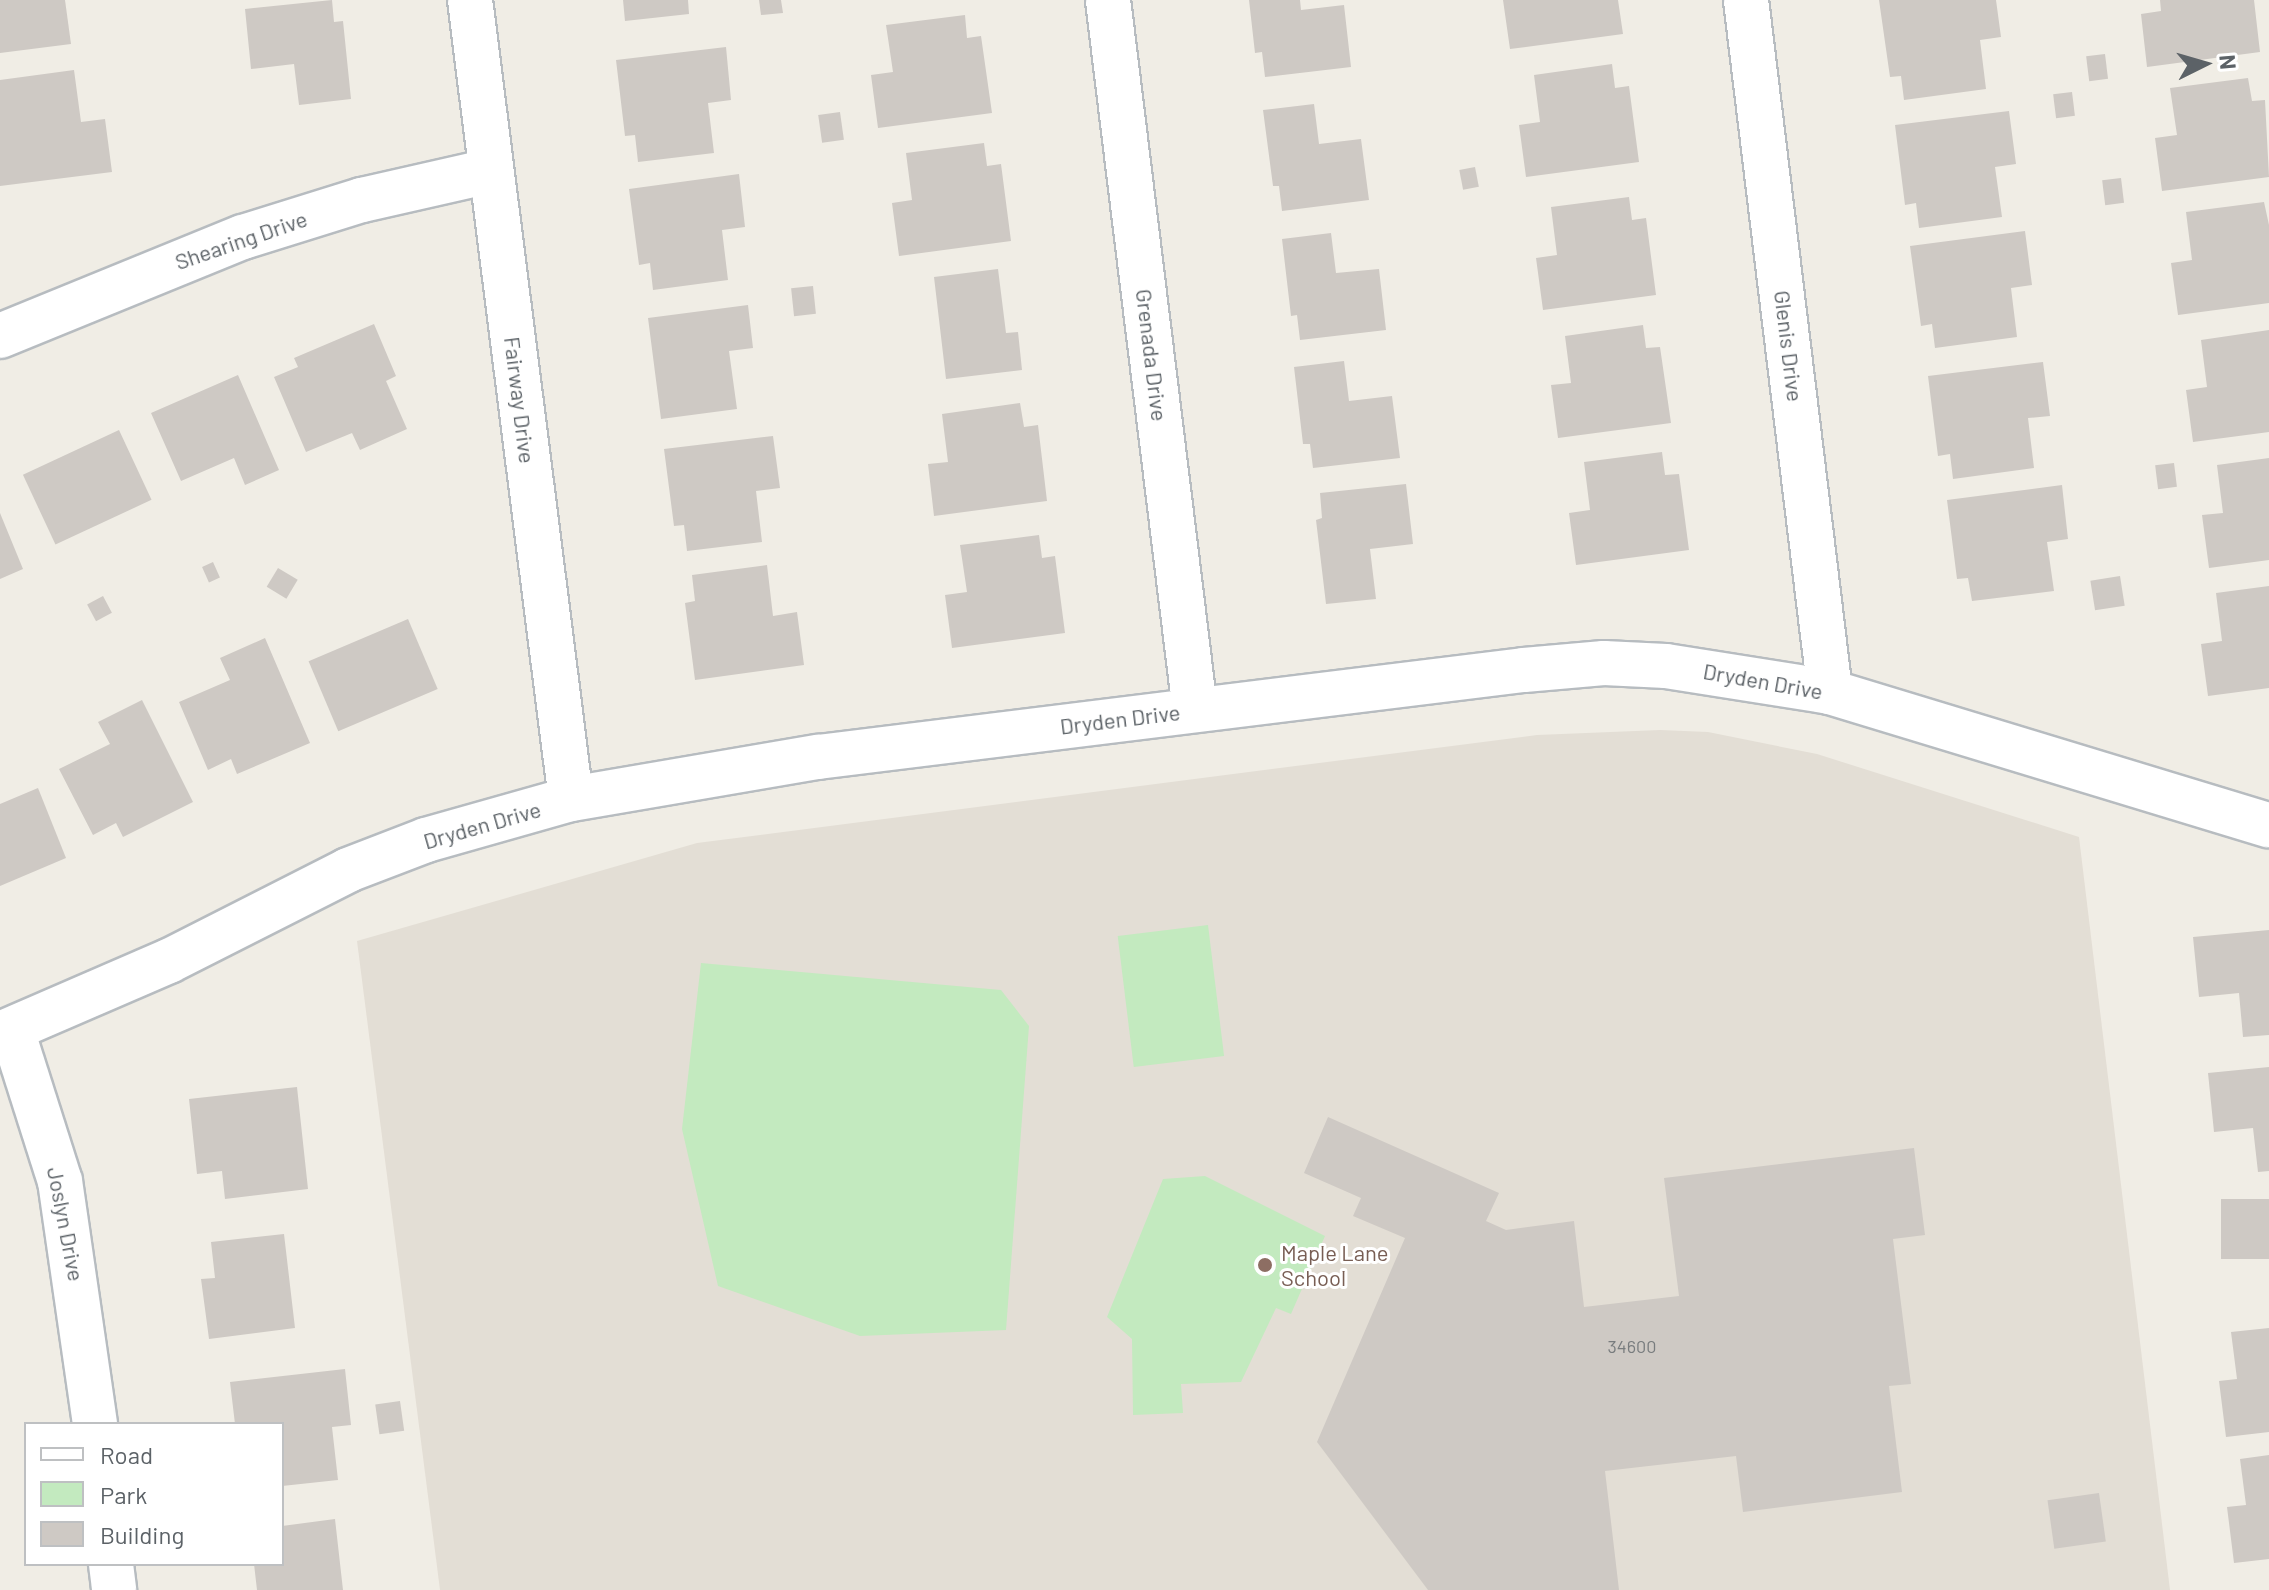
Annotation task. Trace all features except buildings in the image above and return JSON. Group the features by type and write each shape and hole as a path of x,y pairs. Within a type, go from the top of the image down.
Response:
{"street":[{"name":"Fairway Drive","path":"470,0 571,799"},
{"name":"Grenada Drive","path":"1108,0 1195,710"},
{"name":"Glenis Drive","path":"1746,0 1830,692"},
{"name":"Shearing Drive","path":"0,336 243,237 362,200 490,171"},
{"name":"Dryden Drive","path":"6,1032 169,961 348,870 426,840 571,799 716,771 1195,710 1604,663 1681,668 1830,692 2269,825"},
{"name":"Joslyn Drive","path":"6,1032 60,1181 95,1422"},
{"path":"111,1566 114,1590"}],"shaded area":[{"name":"Maple Lane School","path":"1660,730 1708,732 1817,754 2079,837 2170,1590 440,1590 357,941 697,843 1537,735"}],"green space":[{"path":"1208,925 1224,1056 1134,1067 1118,936"},
{"path":"701,963 1001,990 1029,1026 1006,1330 860,1336 718,1286 682,1129"},
{"path":"1205,1176 1325,1236 1291,1314 1276,1308 1241,1382 1181,1384 1183,1413 1133,1415 1132,1339 1107,1317 1163,1179"}],"place":[{"name":"Maple Lane School","path":"1265,1265"}]}
